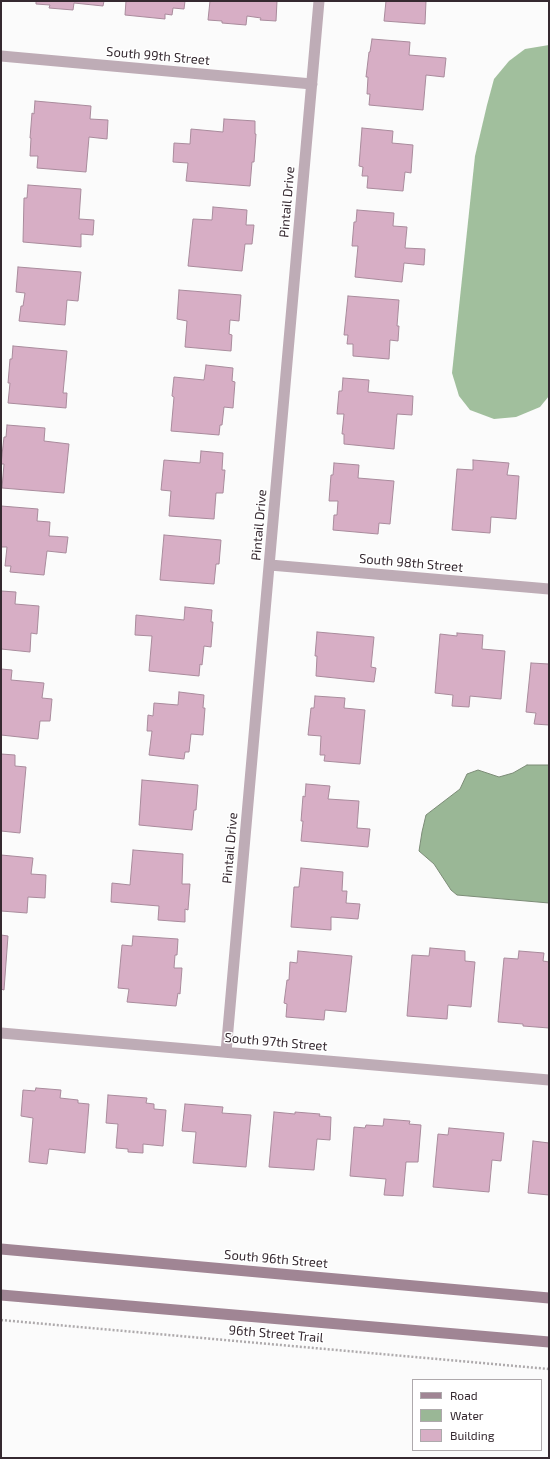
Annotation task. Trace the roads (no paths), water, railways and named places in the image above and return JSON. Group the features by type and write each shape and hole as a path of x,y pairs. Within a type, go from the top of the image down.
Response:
{"main road":[{"name":"South 96th Street","path":"1,1249 549,1298"},
{"path":"1,1295 549,1342"}],"street":[{"name":"Pintail Drive","path":"226,1052 319,1"},
{"name":"South 99th Street","path":"1,56 312,84"},
{"name":"South 98th Street","path":"270,565 549,588"},
{"name":"South 97th Street","path":"1,1033 549,1080"}],"water":[{"path":"527,765 549,765 549,903 457,895 451,890 434,864 419,851 426,815 460,789 467,774 478,770 499,777 513,773"}]}
